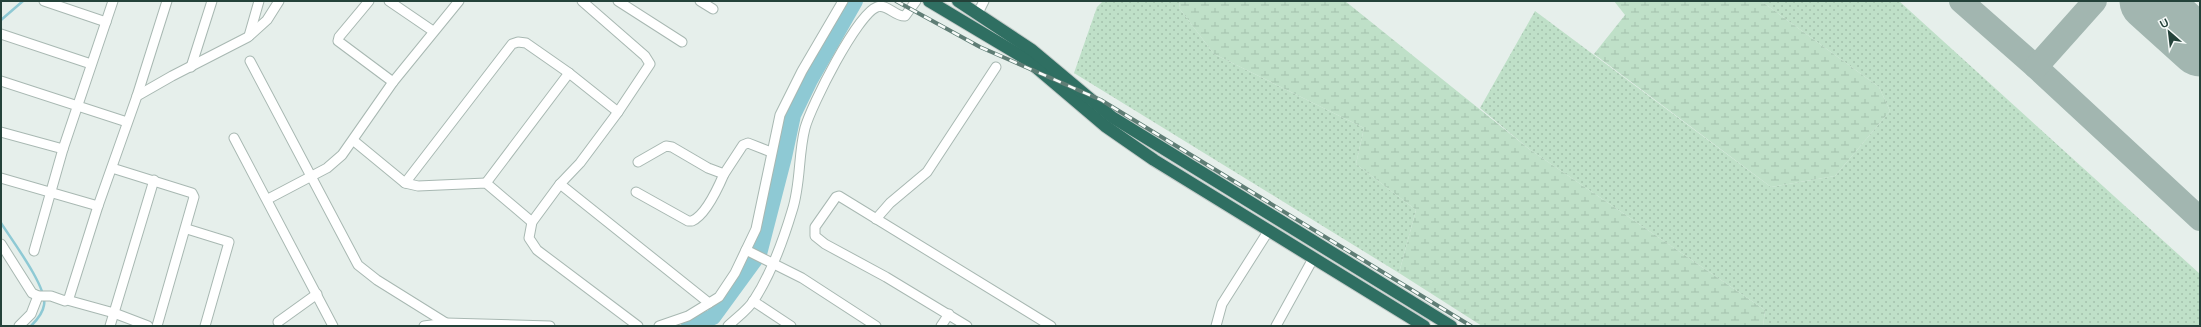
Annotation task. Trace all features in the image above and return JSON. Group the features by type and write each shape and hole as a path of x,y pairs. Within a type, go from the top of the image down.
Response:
{"highway":[{"path":"929,1 1026,59 1109,121 1451,326"},
{"path":"958,1 1032,50 1154,160 1424,326 1433,314"}],"street":[{"path":"44,1 64,4 106,22"},
{"path":"34,251 63,149 113,1"},
{"path":"67,300 74,286 98,206 127,122 138,96 167,1"},
{"path":"190,67 212,1"},
{"path":"248,37 259,1"},
{"path":"138,96 248,37 267,20 280,1"},
{"path":"369,1 339,37 338,41 394,82"},
{"path":"389,1 433,32"},
{"path":"268,199 335,162 354,141 394,82 459,1"},
{"path":"582,1 649,60 650,64 618,112 580,163 560,184 532,222 529,238 537,250 638,326"},
{"path":"618,1 682,42"},
{"path":"700,1 713,9"},
{"path":"659,326 688,316 719,297 748,250 756,229 780,115 802,70 843,1"},
{"path":"728,326 753,301 771,261 793,209 805,127 813,106 854,30 869,12 877,7 883,6 900,16 904,16 916,1"},
{"path":"978,13 984,1"},
{"path":"1,34 92,64"},
{"path":"405,183 512,44 518,42 526,43 569,73 618,112"},
{"path":"250,61 310,177 358,265 377,280 446,322"},
{"path":"876,219 890,203 927,172 996,67"},
{"path":"486,183 569,73"},
{"path":"1,82 78,108 127,122"},
{"path":"1,132 63,149"},
{"path":"234,138 268,199 333,326"},
{"path":"354,141 405,183 418,186 486,183 532,222"},
{"path":"636,192 688,221 692,221 702,213 716,193 724,174 743,144 748,143 771,152"},
{"path":"638,162 666,146 672,147 708,168 724,174"},
{"path":"112,168 192,193 194,197 187,229 157,326"},
{"path":"1,178 98,206"},
{"path":"110,326 154,180"},
{"path":"560,184 709,302"},
{"path":"967,326 949,314 825,244 815,236 815,227 836,197 839,196 1051,326"},
{"path":"187,229 229,242 205,326"},
{"path":"1216,326 1222,304 1269,230"},
{"path":"1,244 32,293 39,296 51,296 114,313 148,326"},
{"path":"748,250 802,278 876,326"},
{"path":"1276,326 1314,257"},
{"path":"278,322 316,294"},
{"path":"19,326 31,314 39,296"},
{"path":"753,301 791,326"},
{"path":"941,326 949,314"},
{"path":"424,326 446,322 550,326"}],"green space":[{"path":"1103,1 1180,1 1179,8 1214,54 1364,128 1356,164 1416,210 1399,273 1074,73 1097,7"},
{"path":"1180,1 1345,1 1529,149 1765,310 1763,326 1482,326 1399,273 1416,210 1356,164 1364,128 1214,54 1179,8"},
{"path":"1614,1 1761,1 1879,87 1890,111 1835,176 1771,187 1594,54 1625,15"},
{"path":"1761,1 1899,1 2200,274 2200,326 1763,326 1765,310 1529,149 1480,108 1535,11 1771,187 1835,176 1890,111 1879,87"}],"waterway":[{"path":"1,20 23,1"},
{"path":"689,326 713,317 759,254 784,157 793,115 810,80 855,1"},
{"path":"1,223 35,276 44,297 42,311 31,326"}],"taxiway":[{"path":"1961,1 2036,67 2200,219"},
{"path":"2036,67 2095,1"}],"runway":[{"path":"2149,1 2200,47"}],"railway":[{"path":"896,1 980,47 1101,100 1471,326"}]}
